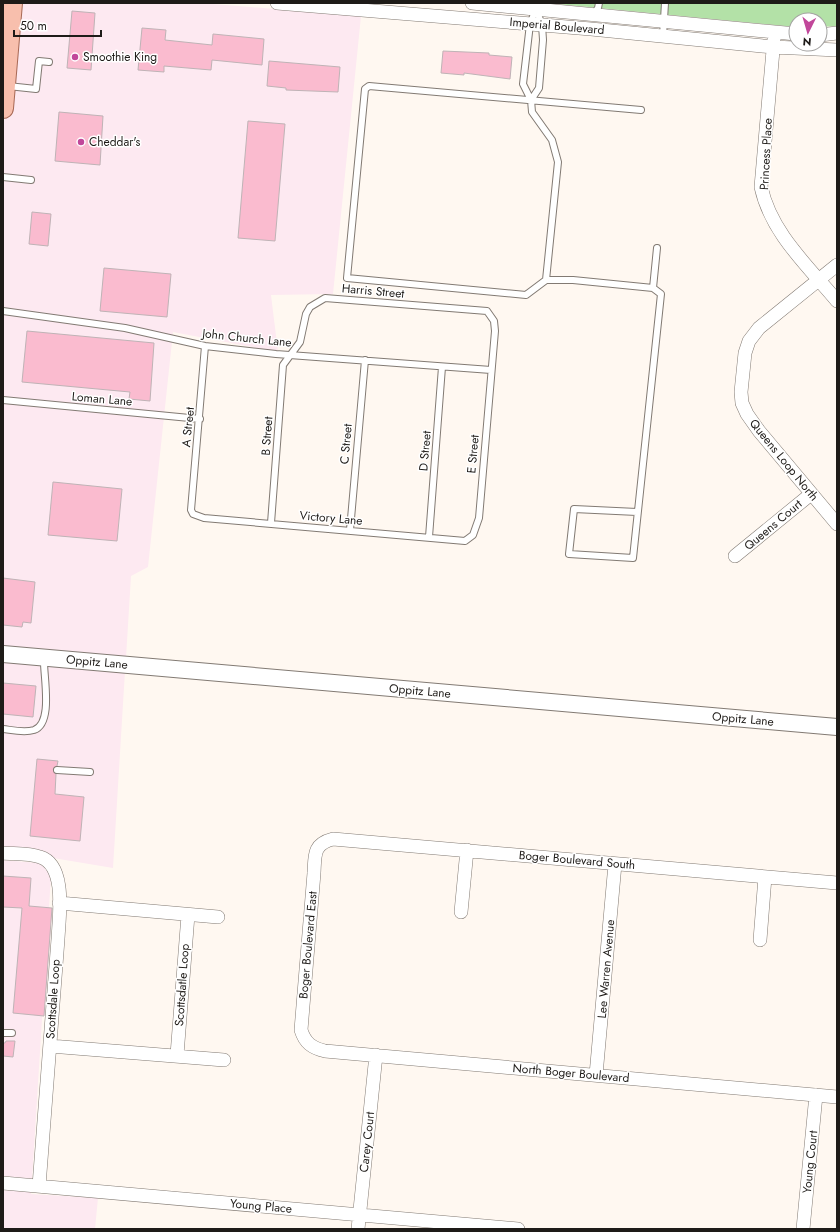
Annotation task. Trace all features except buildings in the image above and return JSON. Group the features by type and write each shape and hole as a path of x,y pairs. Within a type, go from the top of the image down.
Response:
{"main road":[{"path":"3,108 12,3"}],"street":[{"name":"Imperial Boulevard","path":"277,3 322,5 773,47 837,50"},
{"name":"Imperial Boulevard","path":"472,3 596,9 663,21 788,33"},
{"name":"Princess Place","path":"774,32 762,187 764,201 774,223 837,301"},
{"name":"Queens Loop North","path":"837,264 759,328 749,340 745,353 741,392 742,403 747,414 837,524"},
{"name":"Queens Court","path":"735,556 811,494"},
{"name":"Oppitz Lane","path":"3,654 837,727"},
{"name":"Boger Boulevard South","path":"318,846 324,841 333,839 837,883"},
{"name":"Boger Boulevard East","path":"306,1043 301,1030 314,858 318,846"},
{"path":"461,912 467,850"},
{"name":"Scottsdale Loop","path":"3,853 40,856 47,860 58,878 59,903 39,1186"},
{"name":"Lee Warren Avenue","path":"596,1075 616,864"},
{"path":"760,940 765,877"},
{"path":"59,903 218,917"},
{"name":"Scottsdatle Loop","path":"177,1055 188,915"},
{"name":"North Boger Boulevard","path":"306,1043 312,1047 325,1051 837,1097"},
{"path":"50,1046 177,1055 224,1060"},
{"name":"Carey Court","path":"358,1229 376,1055"},
{"name":"Young Court","path":"803,1229 816,1095"},
{"name":"Young Place","path":"3,1183 518,1229"}],"lane":[{"path":"663,36 665,3"},
{"path":"531,100 539,88 536,6"},
{"path":"536,6 536,25 523,84 531,100 532,112 552,140 558,162 546,280"},
{"path":"591,29 596,9"},
{"path":"5,86 36,89 39,62 49,62"},
{"path":"636,512 574,509 569,554 633,558 636,512 647,434 661,294 653,288 573,280 546,280 526,295 347,278 365,89 369,86 641,110"},
{"path":"3,178 30,180"},
{"path":"653,288 657,248"},
{"name":"Harris Street","path":"292,354 300,342 306,314 310,307 325,298 487,311"},
{"name":"John Church Lane","path":"3,311 125,328 205,346 276,354 491,370"},
{"name":"E Street","path":"471,537 479,518 495,331 494,320 487,311"},
{"name":"A Street","path":"191,510 200,419 205,346"},
{"name":"B Street","path":"271,523 283,365 292,354"},
{"name":"C Street","path":"350,530 365,360"},
{"name":"D Street","path":"429,537 442,367"},
{"name":"Loman Lane","path":"3,400 200,419"},
{"name":"Victory Lane","path":"191,510 193,514 204,518 465,541 471,537"},
{"path":"3,729 27,731 35,730 43,723 46,705 44,658"},
{"path":"57,770 90,772"},
{"path":"3,1033 12,1034"}],"shaded area":[{"path":"18,3 201,3 361,16 333,294 271,295 278,352 173,332 148,567 131,576 126,658 3,647 3,123 6,117 8,117"},
{"path":"3,661 125,671 113,868 53,858 40,850 3,847"},
{"path":"3,860 38,863 43,866 51,876 32,1179 3,1176"},
{"path":"3,1190 31,1192 31,1194 98,1198 95,1229 3,1229"}],"green space":[{"path":"547,3 837,3 837,26 828,27 828,12 788,12 788,26"}],"place":[{"name":"Smoothie King","path":"75,57"},
{"name":"Cheddar's","path":"81,142"}]}
